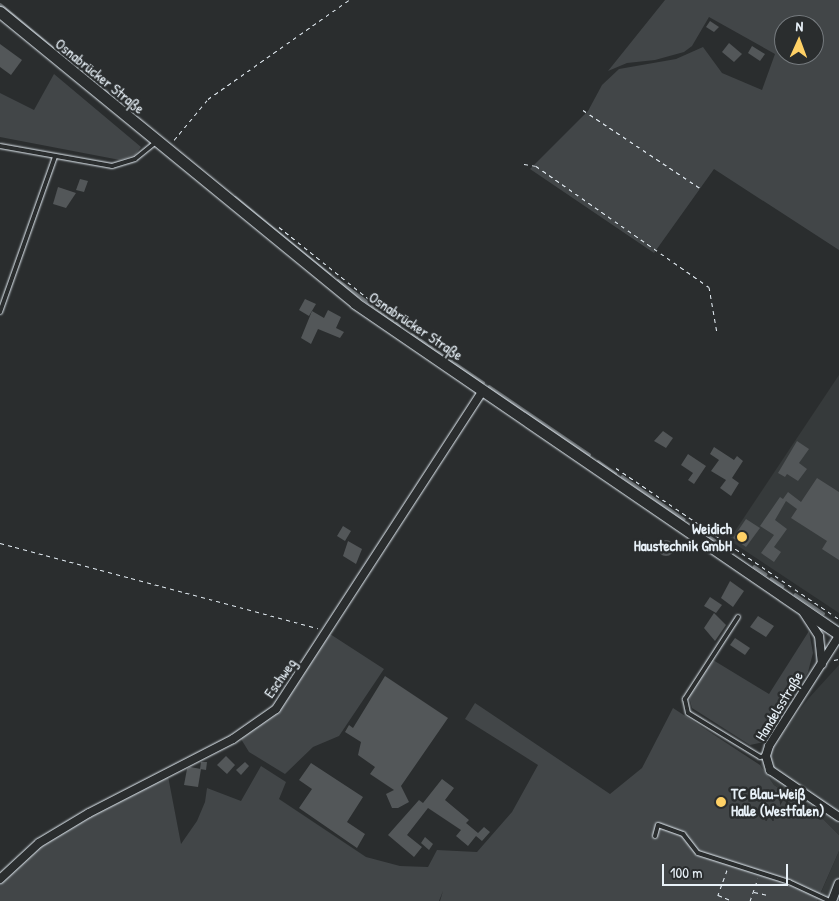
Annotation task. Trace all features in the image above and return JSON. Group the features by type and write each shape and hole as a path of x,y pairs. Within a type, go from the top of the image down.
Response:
{"main road":[{"name":"Osnabrücker Straße","path":"0,12 355,303 839,635"}],"street":[{"name":"Eschweg","path":"0,879 39,843 89,813 262,721 286,697 483,390"},
{"name":"Handelsstraße","path":"800,608 819,636 822,664"},
{"name":"Handelsstraße","path":"839,635 769,746 766,756 770,770 839,816"},
{"path":"831,901 839,883"}],"lane":[{"path":"0,146 112,166 123,165 156,141"},
{"path":"0,312 55,157"},
{"path":"738,617 685,699 688,713 760,757 766,756"},
{"path":"655,836 658,825 683,834 698,853 759,872 831,901"}],"path":[{"path":"175,139 208,99 350,0"},
{"path":"584,110 700,188"},
{"path":"524,164 536,166 709,286 717,333"},
{"path":"277,226 385,311"},
{"path":"614,468 839,619"},
{"path":"0,543 282,617 326,633"},
{"path":"730,862 718,895 733,901"},
{"path":"750,901 759,872"},
{"path":"753,892 768,896"}],"shaded area":[{"path":"665,0 839,0 839,250 714,169 654,253 530,169 588,111 602,85 619,69 676,59 703,47 722,73 762,90 774,57 774,65 824,65 824,15 774,15 774,53 709,17 692,46 684,52 655,60 627,63 608,71"},
{"path":"54,74 141,147 135,155 120,160 0,137 0,93 34,110"},
{"path":"839,375 839,613 729,540"},
{"path":"809,631 813,653 808,672 764,742 750,745 692,708 689,696 713,660 769,694"},
{"path":"330,634 384,669 339,736 313,747 285,774 249,752 241,739 284,705"},
{"path":"839,665 839,835 824,820 774,785 760,765 808,699"},
{"path":"475,703 610,794 642,768 673,708 760,765 774,785 824,820 839,835 839,851 817,901 440,901 443,891 439,901 0,901 0,884 20,864 51,839 82,820 168,776 181,844 197,821 205,802 207,788 241,801 261,766 286,782 279,799 366,857 400,866 428,867 437,850 477,852 512,812 538,765 465,719"},
{"path":"839,851 839,901 817,901 823,888"}],"building":[{"path":"710,21 719,27 714,32 706,27"},
{"path":"729,43 742,54 734,62 722,52"},
{"path":"0,44 22,60 11,75 0,67"},
{"path":"752,46 765,54 760,61 748,53"},
{"path":"80,179 88,181 84,192 76,190"},
{"path":"58,187 76,193 66,208 53,204"},
{"path":"305,299 316,304 309,316 299,310"},
{"path":"328,310 341,317 336,328 344,332 340,338 318,329 311,344 301,338 312,311 324,318"},
{"path":"663,431 673,438 666,448 654,441"},
{"path":"797,441 809,449 799,463 807,469 798,481 787,474 785,477 778,473"},
{"path":"714,447 734,460 737,456 743,461 732,478 739,483 731,496 720,488 726,480 711,471 719,460 710,454"},
{"path":"688,454 706,466 694,484 688,480 693,473 681,465"},
{"path":"817,478 839,492 839,560 822,549 827,541 791,518 797,509 786,501 775,520 787,529 774,547 781,552 774,562 761,553 774,535 760,526 780,497 783,499 788,492 801,502"},
{"path":"746,519 760,528 746,547 733,538"},
{"path":"343,526 351,531 345,541 337,536"},
{"path":"663,540 669,540 674,545 672,554 663,556 658,551 658,545"},
{"path":"348,541 362,549 356,564 343,556"},
{"path":"730,581 744,591 733,607 721,598"},
{"path":"710,597 722,605 716,613 704,606"},
{"path":"714,613 726,625 715,641 704,628"},
{"path":"758,616 774,626 766,637 750,627"},
{"path":"735,638 750,648 745,655 730,645"},
{"path":"385,676 448,718 401,786 409,802 398,808 392,808 386,794 394,790 370,774 375,767 358,755 361,742 345,732 349,725 353,728"},
{"path":"226,756 235,765 227,774 217,765"},
{"path":"201,762 207,762 206,770 200,769"},
{"path":"245,762 249,766 241,775 236,770"},
{"path":"311,763 363,797 347,822 365,834 357,848 299,808 312,789 299,780"},
{"path":"190,767 201,769 198,787 184,785 187,769"},
{"path":"442,779 454,788 445,800 469,820 466,823 478,833 484,827 490,832 482,841 476,836 468,846 456,836 461,830 428,808 407,835 422,847 414,857 388,835 419,800 423,803"},
{"path":"425,837 433,844 429,850 421,843"}],"waterway":[{"path":"0,4 111,96"},
{"path":"235,197 329,274"},
{"path":"338,280 399,325"},
{"path":"412,334 483,382"},
{"path":"489,386 589,454"},
{"path":"598,461 615,473"},
{"path":"622,476 684,519"},
{"path":"696,527 719,543"},
{"path":"754,566 766,574"},
{"path":"771,578 783,586"},
{"path":"795,594 823,613"}],"place":[{"name":"Weidich Haustechnik GmbH","path":"742,537"},
{"name":"TC Blau-Weiß Halle (Westfalen)","path":"721,802"}]}
